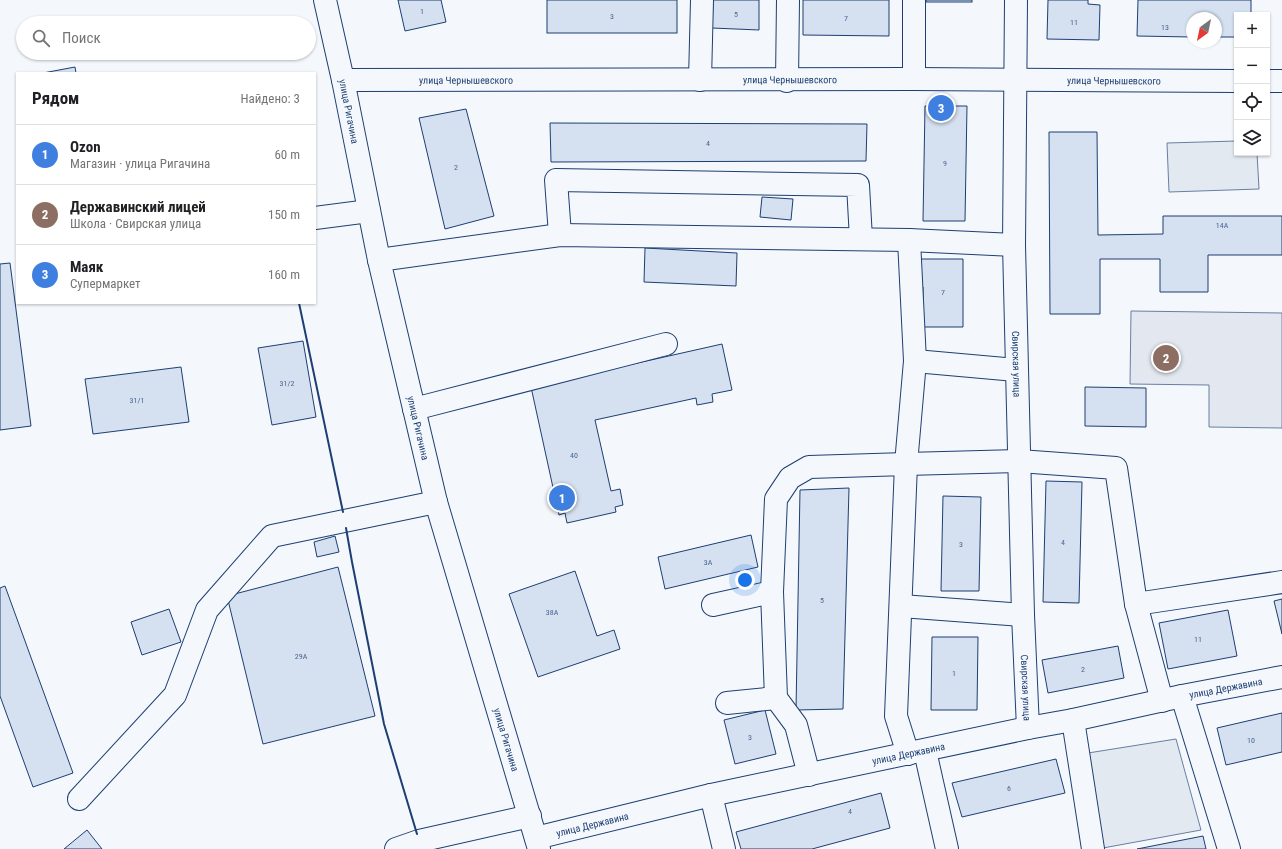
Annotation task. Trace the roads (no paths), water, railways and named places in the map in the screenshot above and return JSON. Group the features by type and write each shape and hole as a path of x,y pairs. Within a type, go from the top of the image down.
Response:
{"street":[{"name":"улица Ригачина","path":"325,0 344,80 379,260 436,502 537,843"},
{"path":"700,80 702,0"},
{"path":"787,80 788,0"},
{"path":"914,0 914,79"},
{"name":"Свирская улица","path":"1016,0 1014,245 1016,370 1023,615 1028,728"},
{"name":"улица Чернышевского","path":"344,80 914,79 1234,81"},
{"path":"1270,81 1282,81"},
{"path":"560,235 556,180 858,185 861,239"},
{"path":"316,218 369,211"},
{"path":"379,260 560,235 909,240 1014,245"},
{"path":"909,240 915,361 906,464 896,716 916,752 947,849"},
{"path":"414,409 666,344"},
{"path":"915,361 1016,370"},
{"path":"809,775 796,725 776,698 772,592 776,499 790,478 809,466 1019,461 1116,468 1136,604 1229,849"},
{"path":"79,799 175,694 206,610 272,536 436,502"},
{"path":"1136,604 1282,582"},
{"path":"713,605 772,592"},
{"path":"900,606 1023,615"},
{"name":"улица Державина","path":"537,843 711,795 1172,698 1282,677"},
{"path":"727,703 776,698"},
{"path":"1073,720 1093,849"},
{"path":"711,795 724,849"},
{"path":"396,849 530,816"}],"place":[{"name":"Маяк","path":"941,108"},
{"name":"Державинский лицей","path":"1166,358"},
{"name":"Ozon","path":"562,498"}]}
